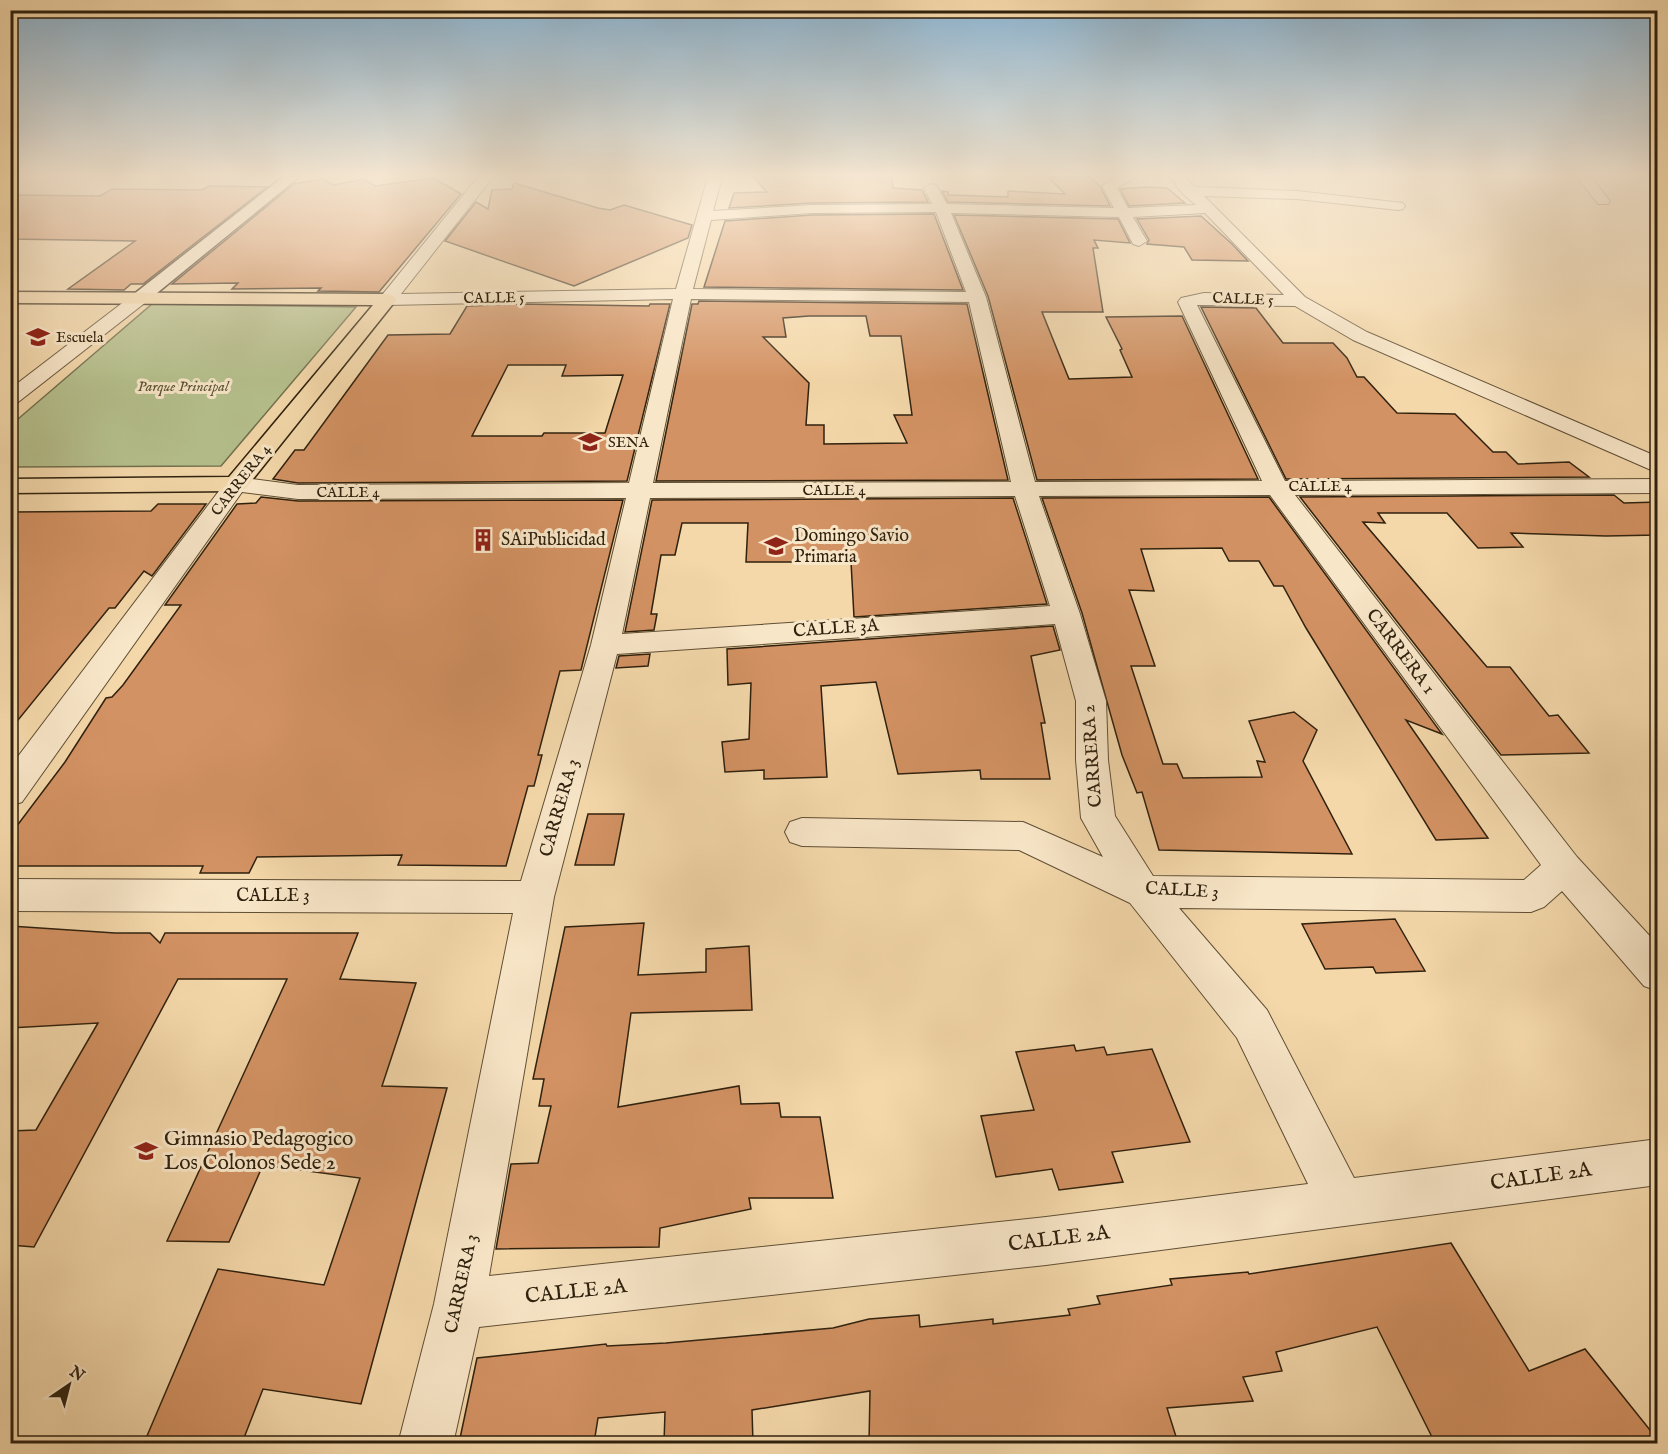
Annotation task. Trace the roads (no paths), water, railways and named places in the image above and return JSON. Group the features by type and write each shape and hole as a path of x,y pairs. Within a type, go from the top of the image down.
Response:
{"main road":[{"path":"140,298 207,245"},
{"name":"CALLE 5","path":"10,297 387,300"},
{"name":"CARRERA 4","path":"236,484 387,300"},
{"name":"CALLE 4","path":"10,486 236,484"}],"street":[{"name":"CARRERA 4","path":"387,300 431,245"},
{"name":"CARRERA 3","path":"425,1443 459,1304 535,897 605,645 696,245"},
{"name":"CARRERA 2","path":"955,245 977,297 1025,489 1066,614 1090,701 1092,760 1098,818 1143,892 1252,1024 1342,1204"},
{"path":"1245,245 1299,301 1360,336 1658,466"},
{"name":"CALLE 5","path":"387,300 683,294 977,297"},
{"path":"10,399 140,298"},
{"name":"CALLE 5","path":"1187,302 1204,298 1299,301"},
{"name":"CARRERA 1","path":"1187,302 1276,486 1564,868 1658,973"},
{"path":"10,380 34,380"},
{"name":"CARRERA 4","path":"10,793 236,484"},
{"name":"CALLE 4","path":"236,484 298,492 1658,486"},
{"name":"CALLE 3A","path":"605,645 1066,614"},
{"name":"CALLE 3","path":"802,832 1023,836 1143,892 1531,896 1564,868"},
{"name":"CALLE 3","path":"10,895 535,897"},
{"name":"CALLE 2A","path":"459,1304 1034,1242 1658,1162"}],"place":[{"name":"Escuela","path":"38,337"},
{"name":"SENA","path":"590,442"},
{"name":"SAiPublicidad","path":"483,540"},
{"name":"Domingo Savio Primaria","path":"776,546"},
{"name":"Gimnasio Pedagogico Los Colonos Sede 2","path":"146,1151"}],"park label":[{"name":"Parque Principal","path":"183,386"}]}
